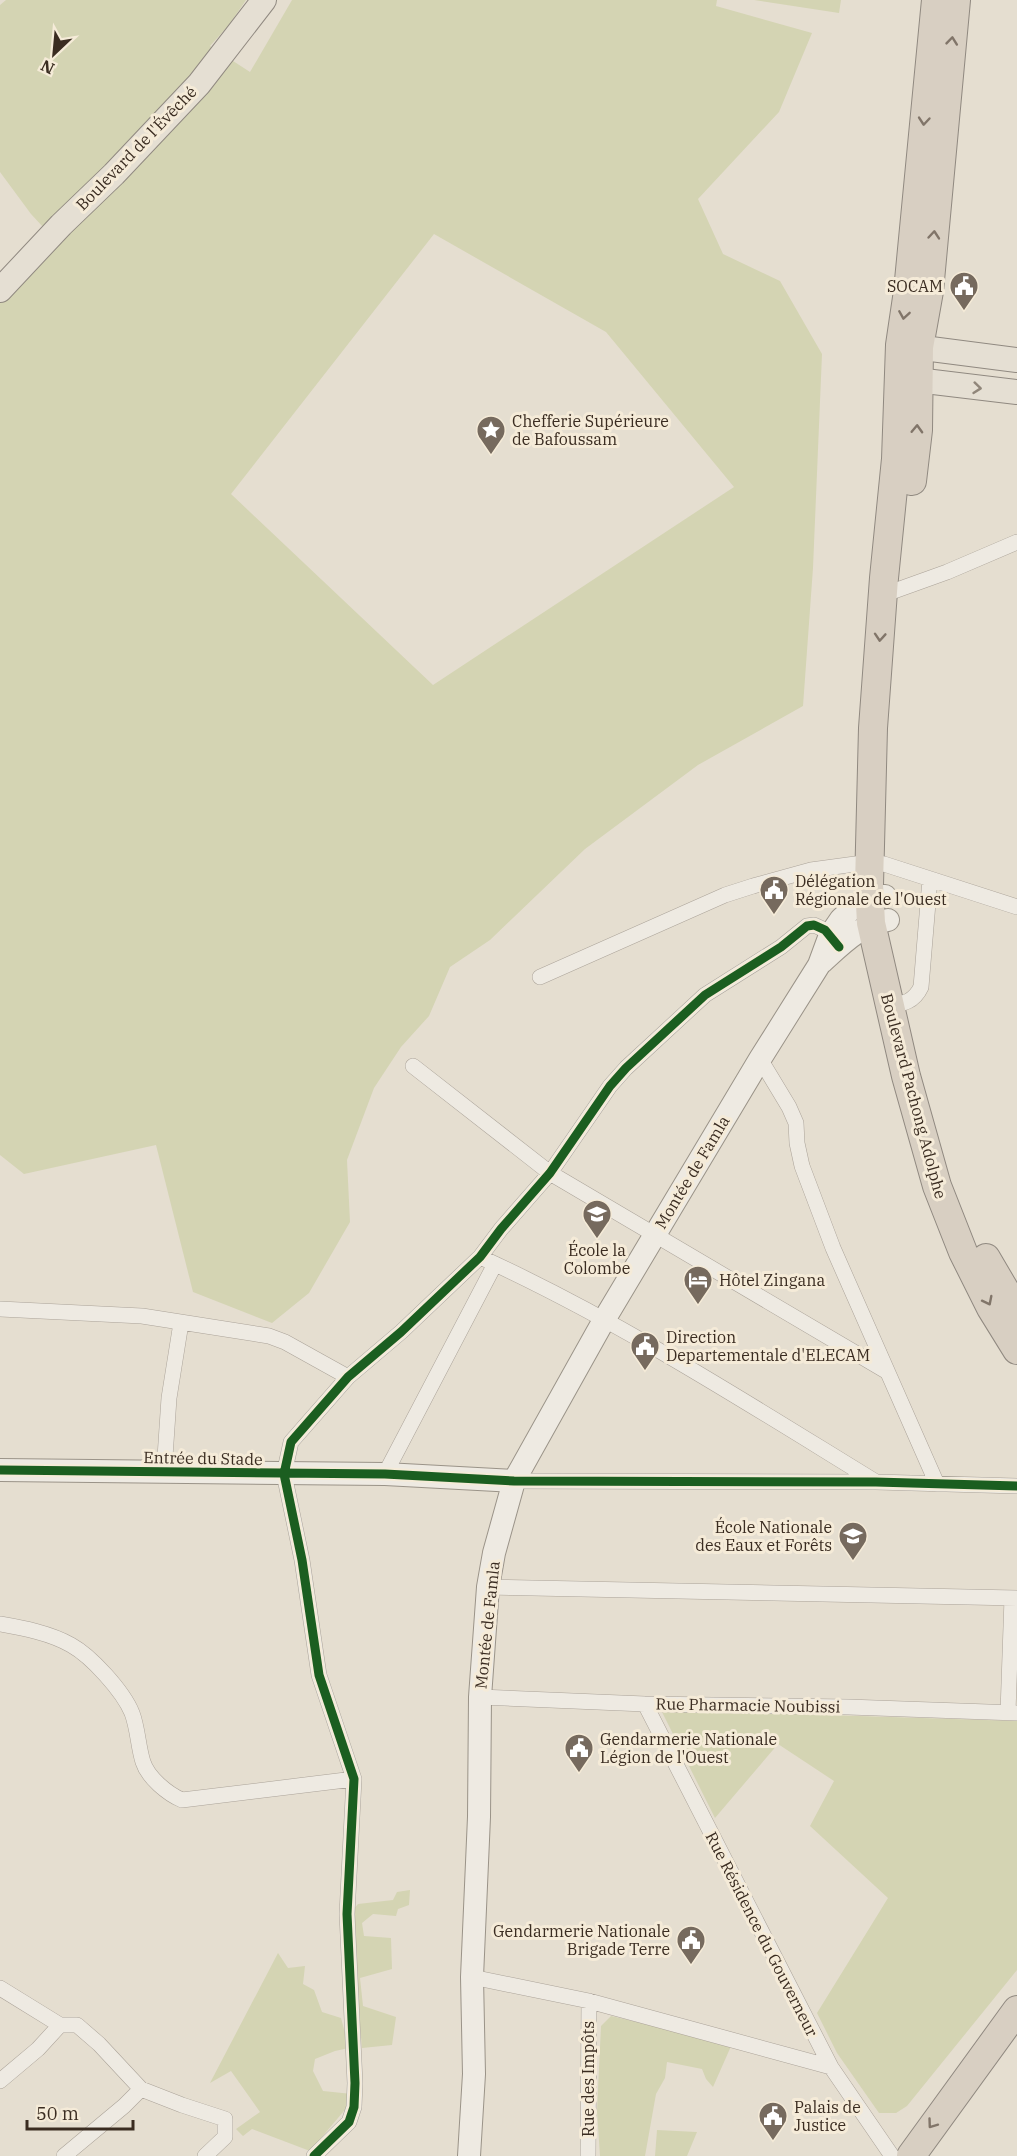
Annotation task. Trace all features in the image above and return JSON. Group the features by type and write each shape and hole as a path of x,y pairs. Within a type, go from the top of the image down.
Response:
{"highway":[{"path":"909,346 908,291 936,0"},
{"path":"909,346 929,291 956,0"},
{"name":"Boulevard Pachong Adolphe","path":"909,346 908,380 896,459 893,592 873,728 878,909 914,1108 949,1220 992,1308 1017,1350"},
{"name":"Boulevard Pachong Adolphe","path":"896,1005 951,1178 980,1247 1017,1311"},
{"path":"911,2156 1017,2010"},
{"path":"934,2156 1017,2037"}],"main road":[{"name":"Boulevard de l'Évêché","path":"0,290 199,84 264,0"},
{"path":"909,346 1017,360"},
{"path":"908,380 1017,392"}],"street":[{"path":"893,592 1017,542"},
{"path":"540,977 743,889 811,870 877,863 1017,906"},
{"path":"896,1005 914,998 921,987 930,879"},
{"name":"Montée de Famla","path":"469,2156 474,2074 472,1977 479,1816 480,1697 488,1587 494,1553 514,1481 604,1320 760,1059 835,941 847,913 878,909"},
{"path":"314,2156 349,2122 354,2107 356,2083 347,1914 354,1779 319,1675 302,1560 284,1474 291,1442 348,1377 401,1332 480,1257 550,1173 618,1077 705,995 781,947 807,926 814,925 825,930 835,941"},
{"path":"760,1059 796,1123 802,1166 832,1248 937,1484"},
{"path":"413,1066 550,1173 886,1371"},
{"path":"480,1257 604,1320 876,1482"},
{"path":"385,1474 495,1264"},
{"path":"0,1309 142,1316 278,1339 348,1377"},
{"path":"164,1472 169,1398 181,1323"},
{"name":"Entrée du Stade","path":"0,1470 385,1474 514,1481"},
{"path":"514,1481 876,1482 1017,1486"},
{"path":"488,1587 1014,1598 1012,1712"},
{"path":"0,1624 53,1637 72,1645 108,1677 131,1710 143,1763 148,1772 171,1796 191,1801 354,1779"},
{"name":"Rue Pharmacie Noubissi","path":"480,1697 645,1704 1012,1712"},
{"name":"Rue Résidence du Gouverneur","path":"645,1704 831,2067 891,2156"},
{"path":"472,1977 589,2001 831,2067"},
{"path":"0,1988 60,2025 77,2025 99,2044 141,2089 225,2119 225,2138 205,2156"},
{"name":"Rue des Impôts","path":"588,2156 589,2001"},
{"path":"0,2081 38,2049 60,2025"},
{"path":"64,2156 141,2089"}],"green space":[{"path":"6,0 246,0 229,25 210,46 250,72 292,0 717,0 716,6 812,33 779,112 698,199 723,254 780,281 822,354 813,568 803,706 698,765 585,849 490,940 450,967 429,1016 401,1047 374,1088 347,1160 350,1222 309,1293 272,1323 193,1292 156,1145 24,1174 0,1155 0,303 56,241 31,214 0,172 0,5","holes":["434,234 606,332 734,487 433,685 231,494"]},
{"path":"754,0 841,0 839,13"},
{"path":"661,1710 1017,1721 1017,1970 907,2106 896,2113 879,2113 837,2053 817,2013 888,1898 810,1826 834,1781 778,1744 715,1818"},
{"path":"410,1890 409,1905 398,1909 396,1916 373,1914 362,1923 364,1936 391,1938 392,1969 360,1978 363,2006 396,2017 392,2045 362,2048 352,1911 358,1904 393,1900 397,1892"},
{"path":"278,1953 288,1968 305,1966 303,1984 314,1990 322,2012 341,2018 349,2048 315,2059 313,2071 323,2091 352,2094 349,2105 310,2151 252,2129 243,2136 236,2129 260,2112 231,2071 210,2083"},
{"path":"611,2016 732,2044 713,2087 706,2079 702,2069 667,2062 665,2078 656,2094 645,2156 600,2156 597,2111 601,2026"},
{"path":"657,2130 697,2132 687,2156 655,2156"}],"cycle path":[{"path":"314,2156 349,2122 354,2107 355,2083 347,1914 354,1779 319,1675 302,1560 284,1474 291,1442 348,1377 401,1332 480,1257 550,1173 610,1086 626,1068 705,995 781,947 807,926 814,925 825,930 839,947"},
{"path":"0,1470 385,1474 514,1481 876,1482 1017,1486"}],"place":[{"name":"SOCAM","path":"964,312"},
{"name":"Chefferie Supérieure de Bafoussam","path":"491,456"},
{"name":"Délégation Régionale de l'Ouest","path":"774,916"},
{"name":"École la Colombe","path":"597,1240"},
{"name":"Hôtel Zingana","path":"698,1306"},
{"name":"Direction Departementale d'ELECAM","path":"645,1372"},
{"name":"École Nationale des Eaux et Forêts","path":"853,1562"},
{"name":"Gendarmerie Nationale Légion de l'Ouest","path":"579,1774"},
{"name":"Gendarmerie Nationale Brigade Terre","path":"691,1966"},
{"name":"Palais de Justice","path":"773,2142"}]}
